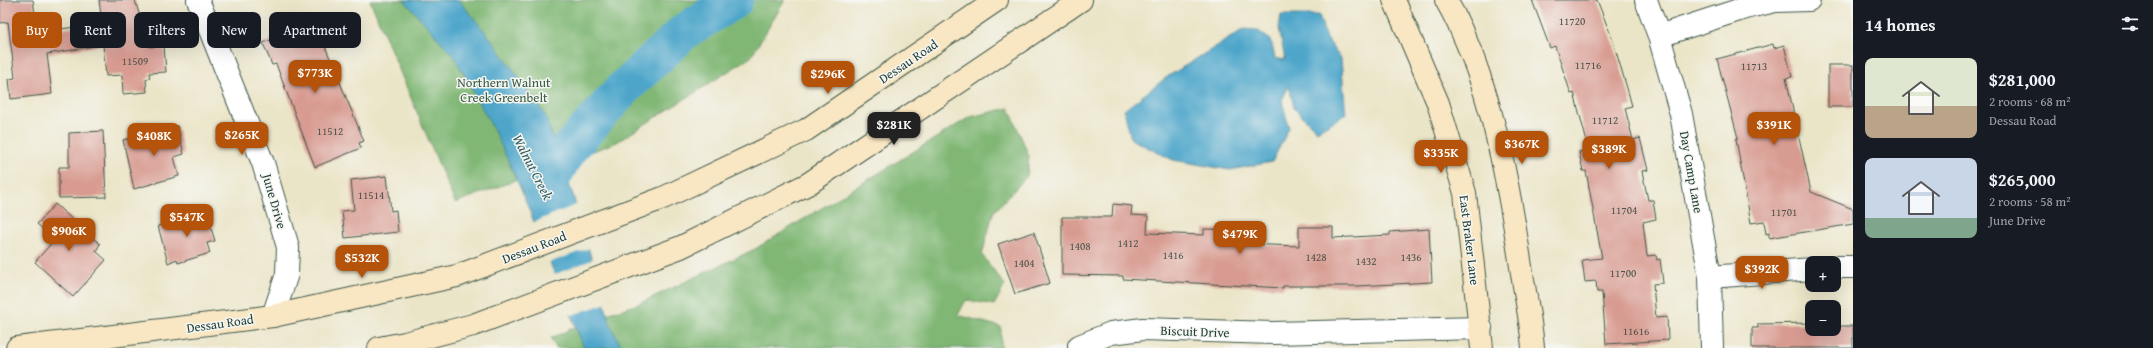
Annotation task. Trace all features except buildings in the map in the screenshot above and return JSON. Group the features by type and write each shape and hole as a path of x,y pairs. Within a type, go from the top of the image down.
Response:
{"main road":[{"name":"Dessau Road","path":"17,348 273,316 458,276 663,198 806,130 997,0"},
{"path":"379,348 405,343 473,325 681,247 808,184 1081,0"},
{"name":"East Braker Lane","path":"1394,0 1438,103 1464,193 1481,338"},
{"path":"1446,0 1456,18 1480,77 1506,170 1533,348"}],"street":[{"name":"June Drive","path":"198,0 263,163 288,247 287,274 273,316"},
{"name":"Day Camp Lane","path":"1646,0 1659,36 1682,114 1710,276 1712,348"},
{"path":"1659,36 1745,8 1775,1 1809,0"},
{"path":"1841,267 1853,267"},
{"path":"1710,276 1805,269"},
{"name":"Biscuit Drive","path":"1079,346 1111,333 1143,329 1273,341 1481,338"}],"green space":[{"name":"Northern Walnut Creek Greenbelt","path":"370,0 785,0 751,57 617,142 455,203"},
{"path":"1009,108 1029,156 1027,176 993,213 982,255 1005,285 994,305 966,300 958,315 1001,327 1001,348 556,348 551,338 600,316 636,305 755,249 970,117"}],"water":[{"name":"Walnut Creek","path":"404,0 459,0 494,43 545,115 573,195 611,326 622,348 584,348 522,192 496,134 454,56"},
{"path":"1281,15 1319,15 1326,37 1341,59 1346,114 1317,131 1294,108 1289,86 1282,100 1289,128 1272,162 1230,170 1173,160 1131,139 1124,110 1167,77 1244,29 1257,30 1271,40 1275,58 1285,60 1279,28"}],"pier":[{"path":"578,204 590,248 548,263 532,223"},
{"path":"594,259 607,303 569,316 553,275"}],"waterway":[{"name":"Walnut Creek","path":"546,188 568,150 624,88 685,31 735,0"}]}
